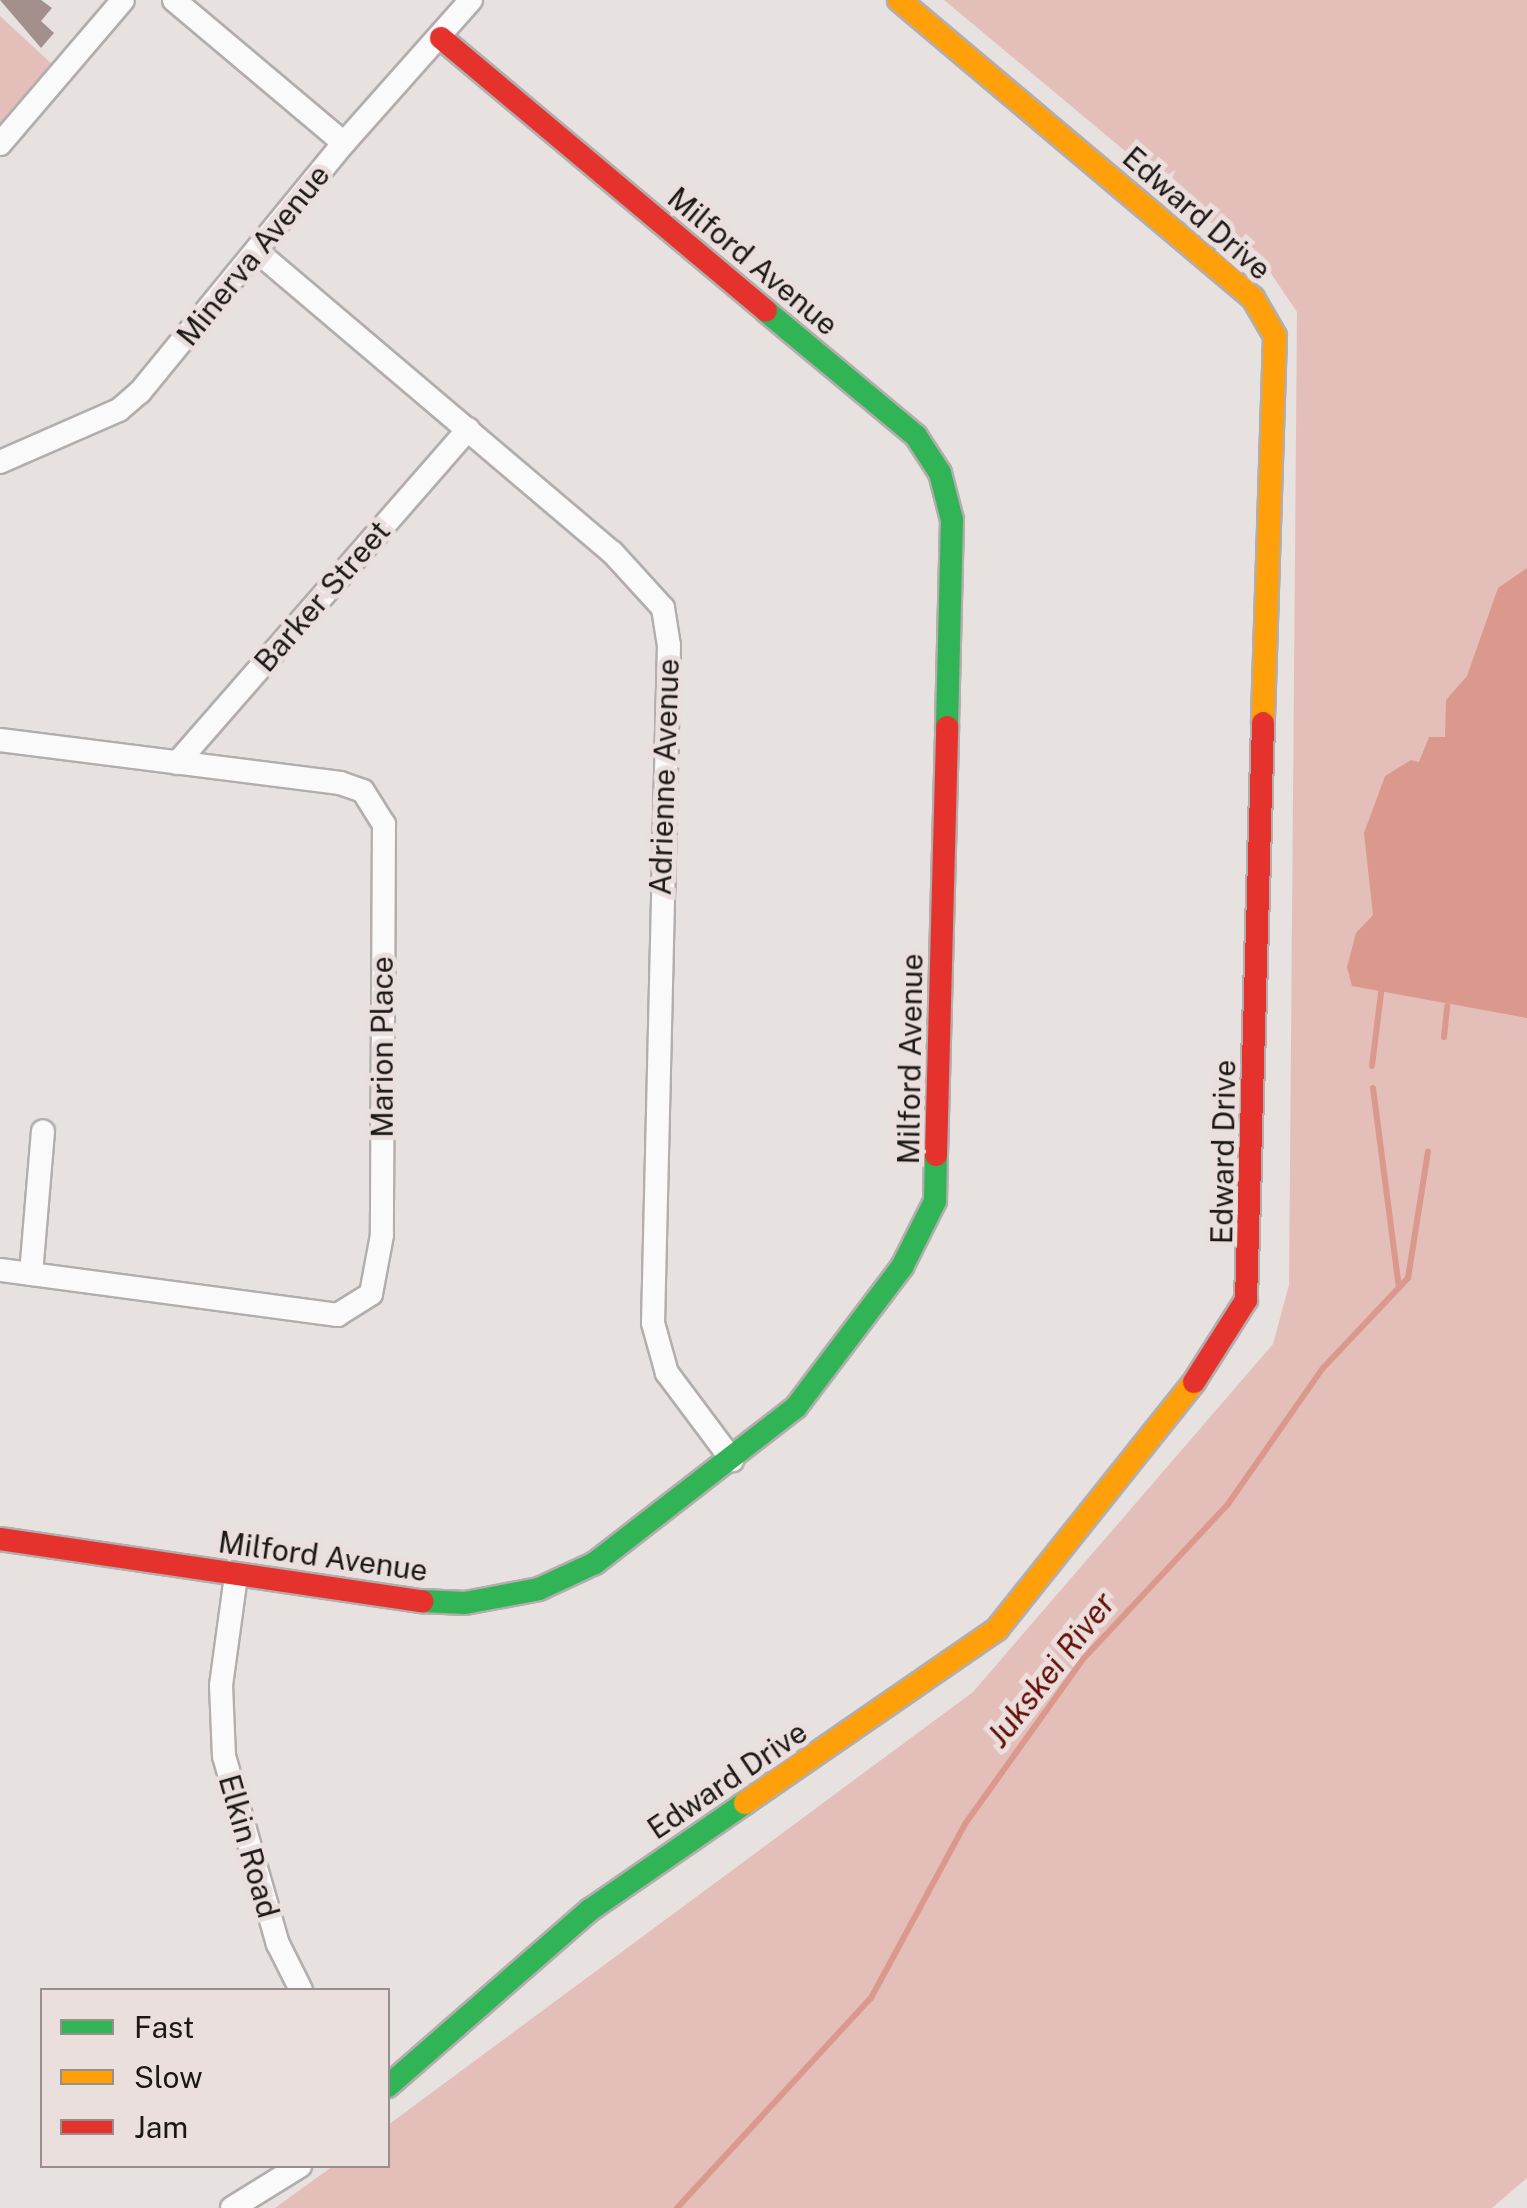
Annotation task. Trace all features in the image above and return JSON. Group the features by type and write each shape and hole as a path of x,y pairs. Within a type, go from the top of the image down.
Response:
{"street":[{"path":"0,144 123,0"},
{"path":"174,0 344,143"},
{"name":"Minerva Avenue","path":"0,462 128,404 259,252 344,143 472,0"},
{"name":"Edward Drive","path":"390,2084 590,1910 998,1629 1114,1490 1234,1328 1246,1300 1275,336 1253,298 899,0"},
{"name":"Milford Avenue","path":"0,1539 432,1602 539,1589 594,1563 732,1460 796,1406 902,1268 936,1201 949,498 916,436 441,38"},
{"name":"Adrienne Avenue","path":"259,252 637,574 663,608 669,645 654,1345 667,1373 732,1460"},
{"name":"Barker Street","path":"177,763 468,429"},
{"name":"Marion Place","path":"0,740 340,783 363,790 384,824 379,1273 371,1294 338,1315 0,1270"},
{"path":"31,1274 43,1132"},
{"name":"Elkin Road","path":"236,1576 222,1685 226,1775 278,1944 299,1988"},
{"path":"232,2208 297,2168"}],"shaded area":[{"path":"944,0 1527,0 1527,2178 1492,2208 275,2208 330,2168 390,2168 390,2124 973,1692 1273,1344 1289,1285 1297,312 1270,272"},
{"path":"0,16 53,65 0,129"},
{"path":"1527,568 1527,1018 1352,986 1347,967 1356,933 1373,915 1364,833 1385,776 1411,760 1419,762 1429,737 1445,737 1446,700 1467,676 1498,588"}],"building":[{"path":"0,0 41,0 52,8 41,21 54,33 41,48"}],"waterway":[{"path":"1372,1066 1381,993"},
{"path":"1444,1037 1447,1006"},
{"path":"1373,1088 1399,1287"},
{"name":"Jukskei River","path":"677,2208 871,1998 965,1824 1084,1658 1228,1504 1323,1368 1408,1278 1428,1152"}],"traffic: fast":[{"path":"766,311 916,436 940,473 952,520 947,727"},
{"path":"422,1601 465,1603 539,1589 595,1563 796,1407 902,1267 935,1201 936,1155"},
{"path":"390,2084 590,1910 745,1803"}],"traffic: slow":[{"path":"899,0 1253,298 1275,336 1263,723"},
{"path":"745,1803 997,1629 1194,1382"}],"traffic: jam":[{"path":"441,38 766,311"},
{"path":"1194,1382 1246,1300 1263,723"},
{"path":"936,1155 947,727"},
{"path":"0,1539 422,1601"}]}
